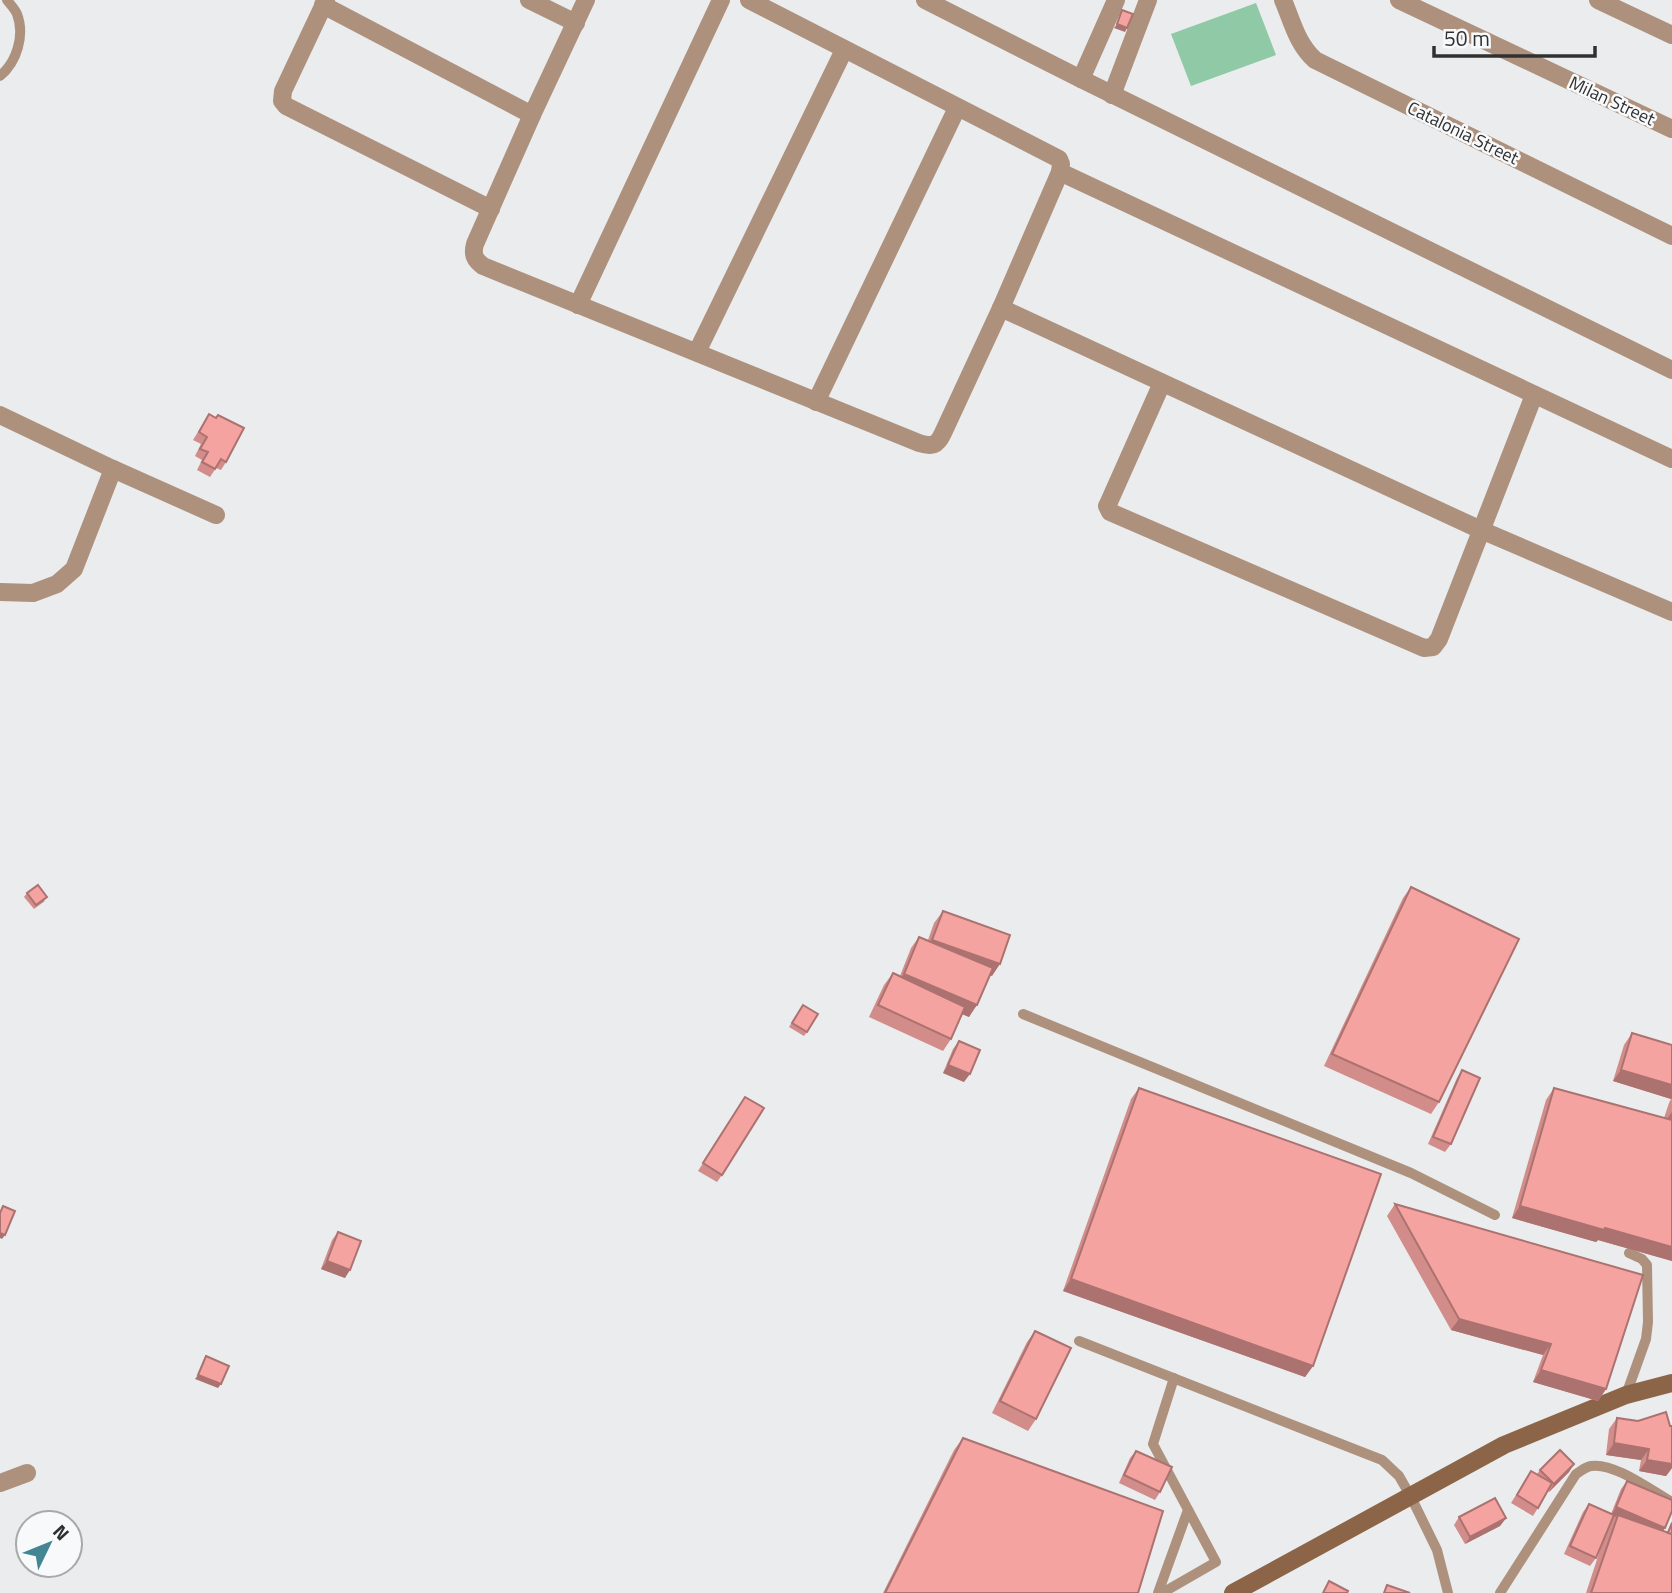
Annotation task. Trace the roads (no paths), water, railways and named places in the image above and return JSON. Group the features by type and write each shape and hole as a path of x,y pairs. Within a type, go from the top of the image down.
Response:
{"street":[{"path":"529,0 576,23"},
{"path":"586,0 491,209 473,251 475,258 483,266 816,402 919,443 930,446 936,444 1001,308 1060,172 1059,159 749,0"},
{"path":"578,305 721,0"},
{"path":"925,0 1112,95 1672,370"},
{"path":"1081,79 1116,0"},
{"path":"1112,95 1147,4 1127,0"},
{"name":"Catalonia Street","path":"1283,0 1300,44 1315,60 1672,236"},
{"name":"Milan Street","path":"1399,0 1672,129"},
{"path":"1598,0 1672,35"},
{"path":"491,209 286,106 283,91 325,3 532,115"},
{"path":"1096,43 1127,56"},
{"path":"697,352 844,50"},
{"path":"816,402 957,108"},
{"path":"1060,172 1672,459"},
{"path":"1001,308 1481,530 1672,612"},
{"path":"1162,383 1108,509 1113,514 1424,648 1433,647 1439,639 1534,395"},
{"path":"0,415 216,515"},
{"path":"0,592 33,593 57,584 74,569 113,469"},
{"path":"1233,1593 1504,1445 1626,1395 1672,1383"},
{"path":"0,1483 27,1473"}],"lane":[{"path":"0,76 14,59 19,43 17,12 7,0"},
{"path":"1023,1014 1411,1173 1496,1215"},
{"path":"1626,1395 1646,1339 1648,1322 1647,1265 1642,1259 1629,1253"},
{"path":"1079,1341 1382,1460 1399,1476 1411,1497 1437,1550 1448,1593"},
{"path":"1160,1593 1216,1562 1153,1444 1174,1378"},
{"path":"1500,1593 1576,1474 1588,1466 1600,1466 1619,1472 1672,1502"},
{"path":"1160,1593 1188,1510"}]}
